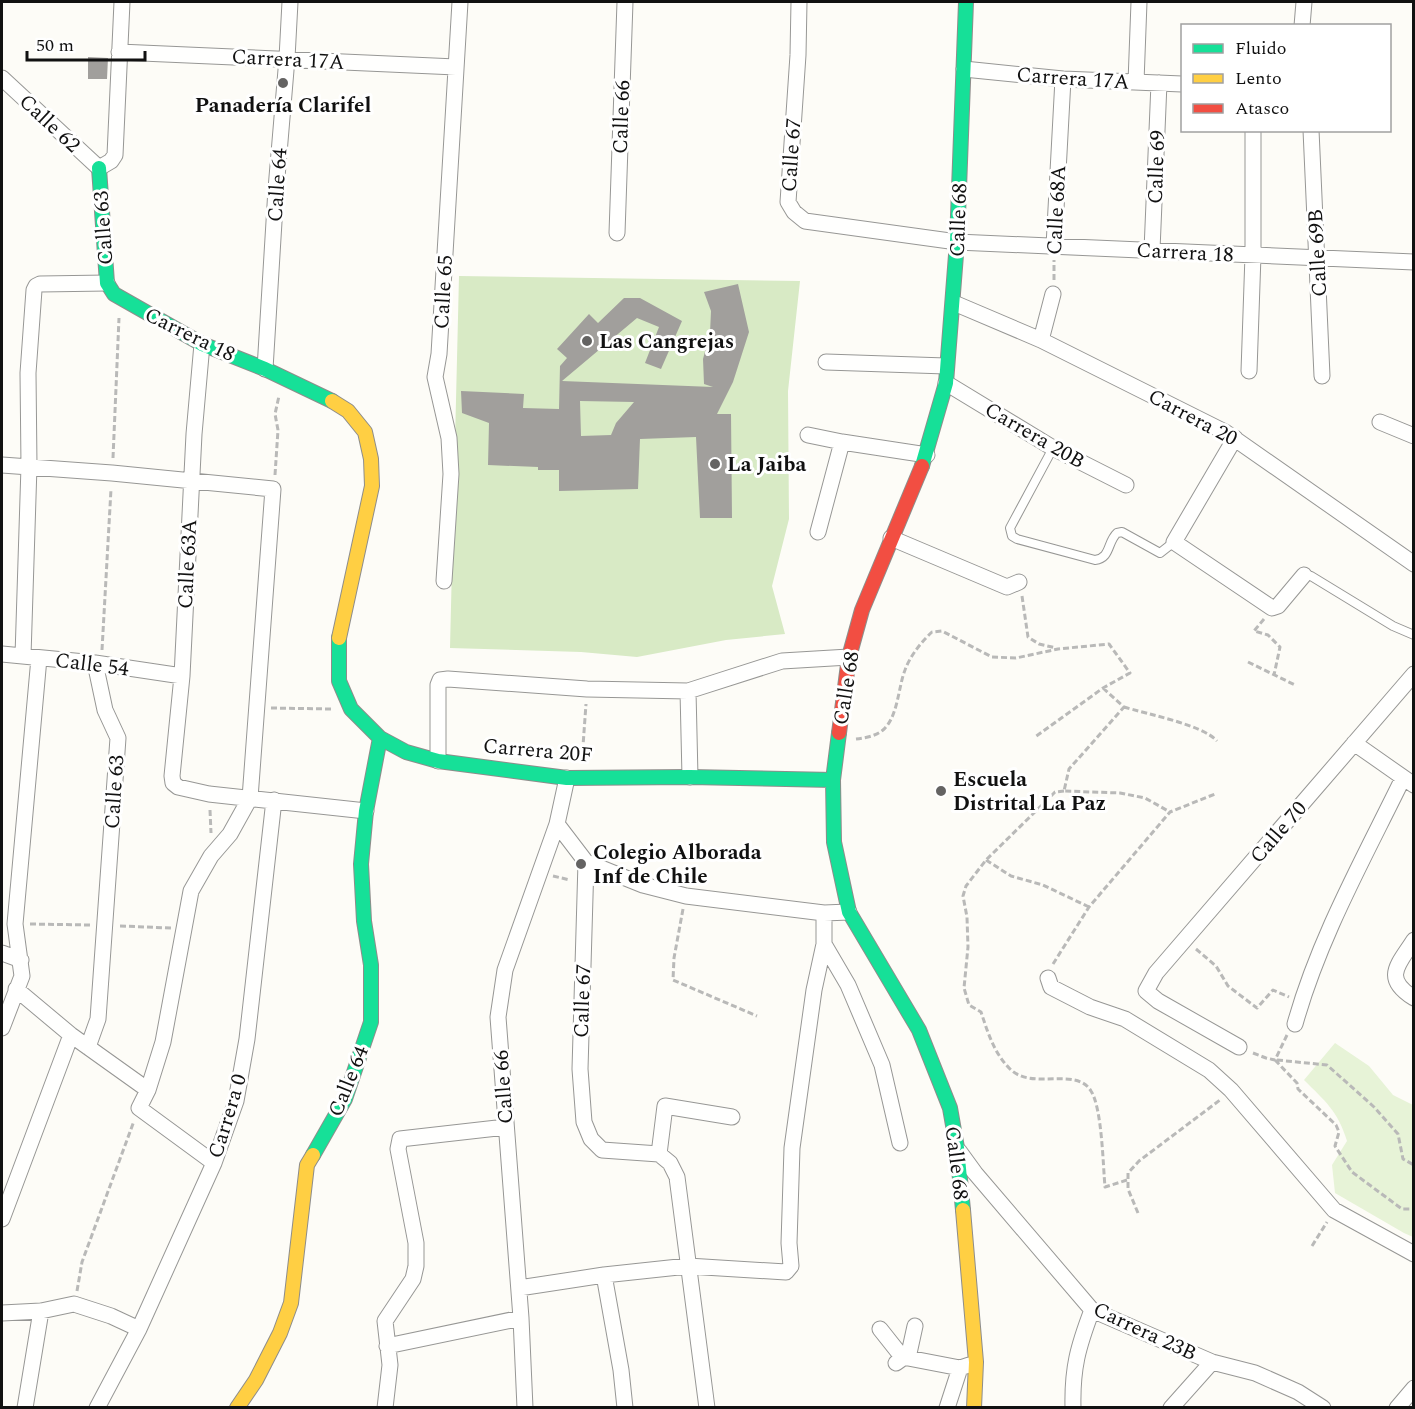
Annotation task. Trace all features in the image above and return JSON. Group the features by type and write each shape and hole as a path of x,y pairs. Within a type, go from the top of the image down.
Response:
{"street":[{"name":"Calle 63","path":"107,283 99,168 111,161 115,155 122,2"},
{"name":"Calle 64","path":"265,369 290,2"},
{"name":"Calle 65","path":"444,581 451,474 450,450 435,377 439,354 460,2"},
{"name":"Calle 66","path":"617,233 625,2"},
{"name":"Calle 67","path":"799,2 798,55 788,202 794,212 805,221 957,242"},
{"name":"Calle 68","path":"966,2 954,303 946,383 927,455 862,610 849,657 832,780 834,842 849,912 919,1030 950,1108 957,1148 976,1362 974,1407"},
{"path":"1136,82 1139,2"},
{"path":"1302,24 1304,2"},
{"name":"Carrera 17A","path":"119,52 456,67"},
{"name":"Carrera 17A","path":"964,69 1063,79 1181,84"},
{"name":"Calle 62","path":"2,78 99,168"},
{"name":"Calle 68A","path":"1054,246 1063,79"},
{"name":"Calle 69","path":"1152,250 1159,83"},
{"path":"1249,371 1253,255 1253,132"},
{"name":"Calle 69B","path":"1311,132 1322,376"},
{"name":"Carrera 18","path":"957,242 1413,262"},
{"name":"Carrera 18","path":"107,283 120,298 202,344 265,369 332,401 348,411 365,432 371,459 372,486 339,639 339,681 351,709"},
{"path":"23,656 29,466 28,373 34,291 40,284 107,283"},
{"path":"1041,340 1053,294"},
{"name":"Carrera 20","path":"954,303 1041,340 1235,438 1413,564"},
{"name":"Calle 63A","path":"202,344 191,480 182,676 172,776 173,783 178,787 209,794"},
{"path":"826,363 946,366"},
{"name":"Carrera 20B","path":"946,383 1053,448 1126,485"},
{"path":"1380,422 1413,436"},
{"path":"808,435 927,455"},
{"path":"1235,438 1174,542 1272,608 1278,606 1304,575"},
{"path":"818,532 842,442"},
{"path":"2,465 273,489 250,798 230,834 212,856 191,891 163,1042 148,1090 139,1108 214,1163"},
{"path":"891,538 1007,587 1019,582"},
{"name":"Calle 54","path":"2,654 95,663 182,676"},
{"path":"438,760 438,685 440,680 586,689 688,691 783,661 849,657"},
{"path":"2,1028 22,976 15,924 39,658"},
{"name":"Calle 63","path":"88,1047 98,1019 118,738 105,710 95,663"},
{"name":"Calle 70","path":"1239,1047 1158,1001 1146,991 1156,973 1413,674"},
{"path":"688,691 690,777"},
{"name":"Carrera 20F","path":"351,709 380,738 406,752 438,760 574,777 832,780"},
{"name":"Calle 64","path":"237,1407 256,1380 280,1333 291,1303 307,1165 345,1099 371,1022 371,965 364,921 361,864 366,811 380,738"},
{"path":"1295,1024 1305,986 1320,950 1408,781 1354,743"},
{"name":"Calle 66","path":"525,1407 519,1288 498,1017 505,970 574,777"},
{"path":"209,794 366,811"},
{"name":"Carrera 0","path":"97,1407 139,1329 214,1163 236,1101 247,1039 274,800"},
{"path":"557,824 586,862 643,885 686,896 824,913 849,912"},
{"name":"Calle 67","path":"586,862 580,1070 584,1122 591,1139 602,1150 659,1154"},
{"path":"519,1288 604,1275 688,1266 786,1272 790,1266 792,1148 814,990 824,944 824,913"},
{"path":"1413,940 1395,969 1394,975 1395,981 1413,998"},
{"path":"824,944 848,985 882,1065 900,1143"},
{"path":"2,953 21,960"},
{"path":"1048,978 1051,987 1090,1007 1125,1019 1209,1070 1231,1090 1334,1210 1413,1254"},
{"path":"16,988 71,1035 148,1090"},
{"path":"3,1210 71,1035"},
{"path":"707,1407 677,1177 670,1164 659,1154 665,1106 732,1117"},
{"path":"385,1407 390,1365 385,1321 413,1279 416,1266 416,1243 398,1149 400,1139 506,1127"},
{"name":"Carrera 23B","path":"957,1148 975,1173 1092,1310 1212,1362 1255,1373 1298,1392 1323,1407"},
{"path":"604,1275 621,1370 625,1407"},
{"path":"2,1312 41,1311 74,1304 111,1316 139,1329"},
{"path":"1073,1407 1072,1376 1081,1340 1092,1310"},
{"path":"25,1407 41,1311"},
{"path":"387,1346 521,1318"},
{"path":"902,1360 915,1326"},
{"path":"880,1329 902,1360 960,1368 976,1362"},
{"path":"1172,1407 1212,1362"},
{"path":"947,1407 960,1368"},
{"path":"1397,1407 1413,1388"}],"lane":[{"path":"1053,448 1010,528 1012,536 1095,560 1106,556 1113,536 1117,533 1122,532 1160,553 1174,542"},
{"path":"1304,575 1311,576 1393,626 1413,635"}],"path":[{"name":"Calle 68A","path":"1053,294 1054,246"},
{"path":"273,489 278,430 275,414 279,398"},
{"path":"1019,582 1028,637 1039,644 1058,649"},
{"path":"1272,608 1254,631 1268,634 1280,647 1274,675"},
{"path":"837,743 882,731 892,718 906,668 924,639 932,632 942,631 992,657 1016,658 1058,649 1109,644 1130,672 1103,688 1035,737"},
{"path":"1248,662 1295,685"},
{"path":"1103,688 1124,707 1172,720 1212,735 1217,741"},
{"path":"574,777 586,689"},
{"path":"1064,791 1069,769 1124,707"},
{"path":"257,708 351,709"},
{"path":"1127,1180 1105,1186 1101,1131 1092,1092 1085,1084 1071,1079 1032,1080 1012,1070 992,1045 981,1012 969,1005 964,987 968,947 967,917 963,896 966,886 986,860 1055,792 1120,793 1145,798 1170,812"},
{"path":"209,794 212,856"},
{"path":"1048,978 1049,969 1089,907 1170,812 1215,794"},
{"path":"986,860 1011,876 1044,885 1089,907"},
{"path":"539,873 585,884"},
{"path":"686,896 676,947 673,980 757,1016"},
{"path":"15,924 184,928"},
{"path":"1185,941 1216,966 1228,987 1257,1008 1273,990 1294,999 1300,1005"},
{"path":"1275,1060 1284,1040 1295,1024"},
{"path":"1239,1047 1266,1059 1327,1065 1374,1107 1398,1134 1403,1159 1413,1165"},
{"path":"1275,1060 1297,1083 1298,1089 1336,1125 1339,1132 1335,1146 1352,1172 1402,1209 1413,1209"},
{"path":"1138,1214 1128,1189 1128,1173 1139,1161 1183,1130 1231,1090"},
{"path":"74,1304 82,1262 139,1108"},
{"path":"1312,1246 1334,1210"}],"green space":[{"path":"459,276 800,281 788,391 789,519 772,586 785,634 726,640 637,657 581,652 450,648"},
{"path":"1335,1043 1369,1066 1393,1095 1413,1105 1413,1237 1335,1193 1332,1165 1347,1141 1335,1114 1304,1080"}],"building":[{"path":"88,57 108,58 107,79 88,79"},
{"path":"738,284 749,332 733,382 717,414 731,414 732,518 700,518 696,437 640,439 638,489 559,491 559,470 488,465 489,423 462,413 461,391 524,394 523,408 559,409 560,366 567,358 557,349 589,314 598,323 624,298 640,298 682,321 661,369 645,363 659,327 637,318 562,381 713,387 704,384 703,359 710,333 711,311 704,292","holes":["580,401 634,402 616,423 611,435 581,436"]}],"traffic: fast":[{"path":"922,466 946,383 957,242 966,2"},
{"path":"99,168 107,283 114,294 202,344 265,369 332,401"},
{"path":"339,638 339,681 351,709 380,738 406,752 438,761 567,778 690,777 833,780"},
{"path":"839,733 833,780 834,842 849,912 919,1030 950,1108 957,1148 963,1210"},
{"path":"313,1155 345,1099 371,1022 371,965 364,921 361,864 366,811 380,738"}],"traffic: slow":[{"path":"332,401 348,411 365,432 371,459 372,486 339,638"},
{"path":"237,1408 256,1380 280,1333 291,1303 307,1165 313,1155"},
{"path":"963,1210 976,1362 974,1408"}],"traffic: jam":[{"path":"839,733 849,657 862,610 922,466"}],"place":[{"name":"Panadería Clarifel","path":"283,83"},
{"name":"Las Cangrejas","path":"587,341"},
{"name":"La Jaiba","path":"715,464"},
{"name":"Escuela Distrital La Paz","path":"941,791"},
{"name":"Colegio Alborada Inf de Chile","path":"581,864"}]}
